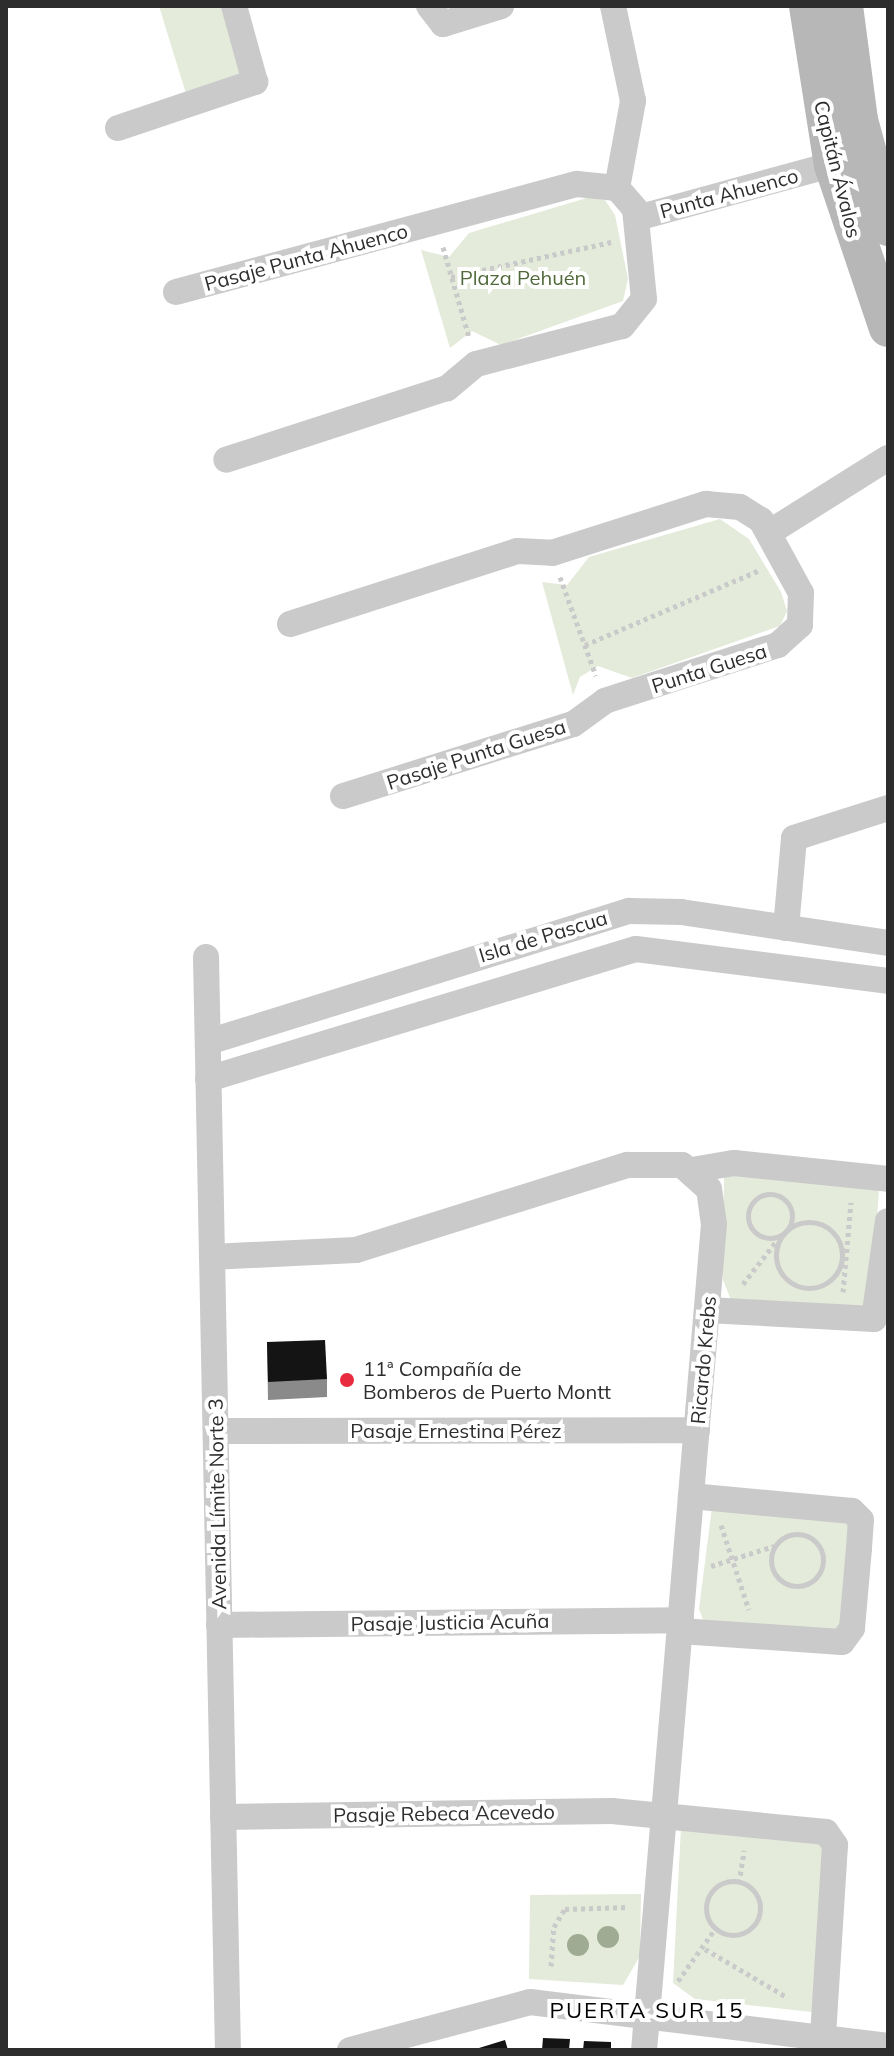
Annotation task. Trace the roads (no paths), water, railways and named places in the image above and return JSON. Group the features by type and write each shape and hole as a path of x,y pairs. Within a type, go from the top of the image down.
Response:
{"street":[{"path":"118,128 255,82 234,6"},
{"path":"429,6 443,24 501,6"},
{"path":"613,6 633,101 617,188"},
{"name":"Capitán Ávalos","path":"808,6 850,160 888,328"},
{"name":"Capitán Ávalos","path":"844,6 850,160 888,227"},
{"name":"Punta Ahuenco","path":"638,227 850,160"},
{"name":"Pasaje Punta Ahuenco","path":"176,292 402,226 437,227 577,184 617,188"},
{"name":"Punta Ahuenco","path":"226,460 447,388 476,364 609,331 632,318 644,299 638,227 617,188"},
{"path":"770,532 888,458"},
{"name":"Punta Guesa","path":"290,624 518,551 552,553 706,504 740,507 770,532 804,606 787,640 605,701"},
{"name":"Pasaje Punta Guesa","path":"343,796 573,724 605,701"},
{"path":"786,928 794,838 888,808"},
{"name":"Isla de Pascua","path":"208,1042 607,915 681,912 888,943"},
{"name":"Isla de Pascua","path":"208,1079 636,949 888,981"},
{"name":"Avenida Límite Norte 3","path":"206,957 228,2050"},
{"path":"212,1257 340,1253 606,1168 668,1162 692,1170 734,1163 854,1173 888,1179"},
{"name":"Ricardo Krebs","path":"644,2050 685,1574 702,1496 697,1430 712,1310 714,1206 692,1170"},
{"path":"712,1310 865,1322 879,1312 888,1221"},
{"name":"Pasaje Ernestina Pérez","path":"216,1431 697,1430"},
{"name":"Pasaje Justicia Acuña","path":"219,1625 680,1625 757,1637 847,1639 861,1520 852,1511 702,1496"},
{"name":"Pasaje Rebeca Acevedo","path":"223,1817 664,1813 822,1831 834,1840 823,2038"},
{"path":"350,2050 506,2004 647,2015 888,2046"}],"place":[{"name":"11ª Compañía de Bomberos de Puerto Montt","path":"347,1380"}],"district":[{"name":"PUERTA SUR 15","path":"647,2011"}],"park label":[{"name":"Plaza Pehuén","path":"523,277"}]}
